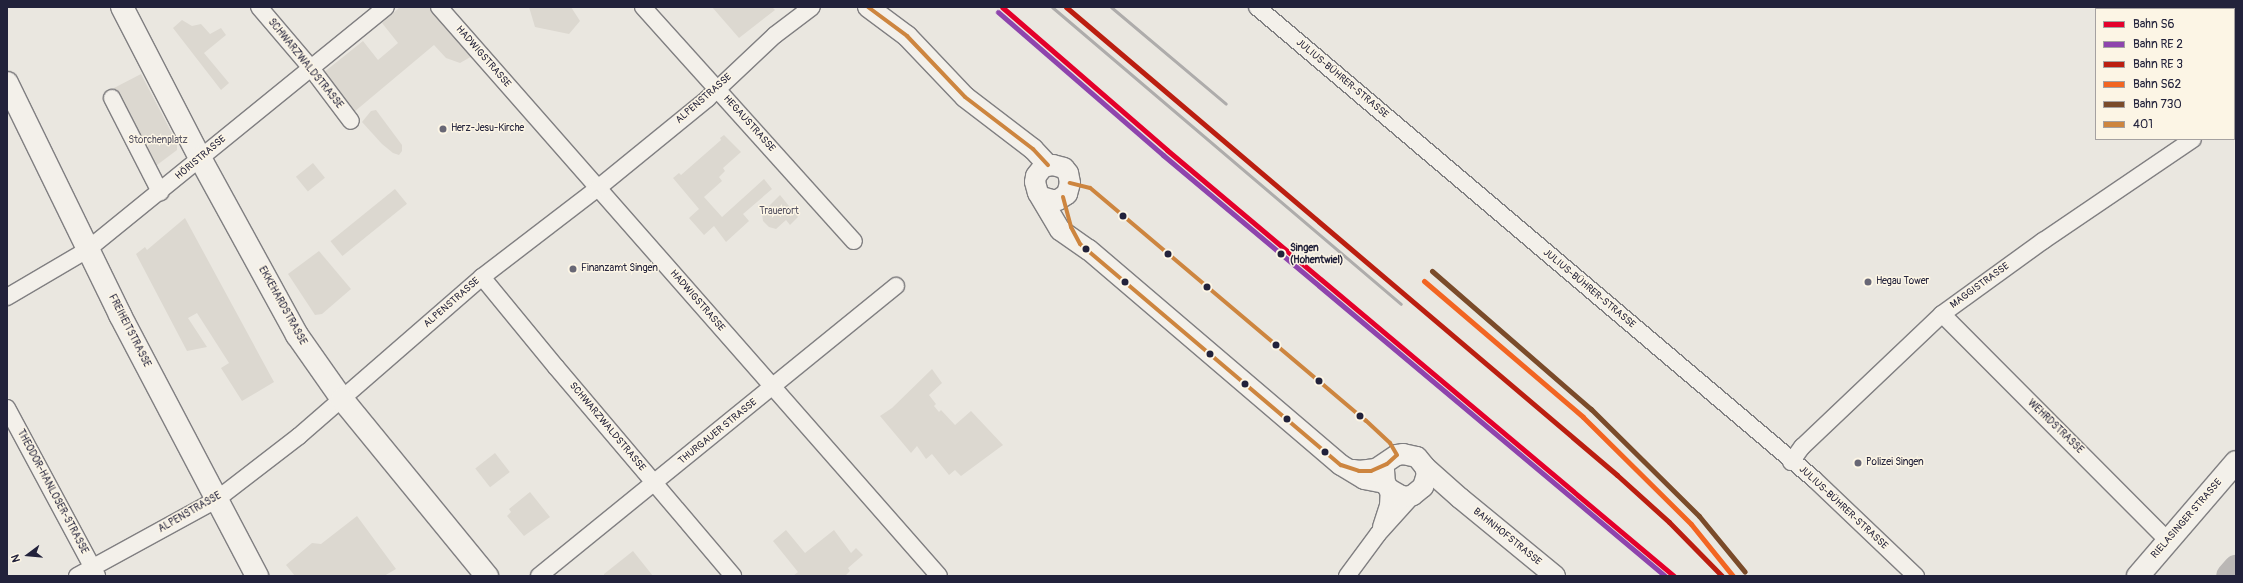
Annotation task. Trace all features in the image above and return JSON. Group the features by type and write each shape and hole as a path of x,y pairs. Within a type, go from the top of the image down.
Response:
{"main road":[{"name":"EKKEHARDSTRASSE","path":"122,7 200,158 297,335 342,399 487,576"},
{"name":"FREIHEITSTRASSE","path":"7,83 87,250 216,500 257,576"},
{"name":"RIELASINGER STRASSE","path":"2138,576 2236,462"}],"street":[{"name":"SCHWARZWALDSTRASSE","path":"259,7 352,121"},
{"name":"HÖRISTRASSE","path":"7,297 87,250 386,7"},
{"name":"HADWIGSTRASSE","path":"439,7 940,576"},
{"name":"HEGAUSTRASSE","path":"643,7 854,241"},
{"name":"ALPENSTRASSE","path":"77,576 94,572 216,500 299,436 482,277 598,188 717,89 775,35 812,7"},
{"path":"868,7 907,36"},
{"path":"886,7 907,36 965,97 1033,148 1048,165 1059,166 1068,173 1070,184 1069,189 1063,197 1052,200 1042,197"},
{"name":"JULIUS-BÜHRER-STRASSE","path":"1257,7 1791,462 1814,479 1916,576"},
{"path":"112,98 160,192"},
{"name":"MAGGISTRASSE","path":"1791,462 1802,446 1942,314 2043,240 2191,140"},
{"name":"BAHNHOFSTRASSE","path":"1048,165 1038,171 1035,182 1038,193 1042,197 1060,230 1080,244 1341,466 1364,479 1387,486 1401,496 1432,492 1460,498"},
{"name":"BAHNHOFSTRASSE","path":"1063,197 1070,227 1080,244"},
{"name":"SCHWARZWALDSTRASSE","path":"482,277 733,576"},
{"name":"THURGAUER STRASSE","path":"539,576 655,484 896,286"},
{"name":"WEHRDSTRASSE","path":"1942,314 2168,541"},
{"name":"THEODOR-HANLOSER-STRASSE","path":"7,408 94,572"},
{"name":"BAHNHOFSTRASSE","path":"1341,466 1359,471 1376,470 1387,464 1397,455 1410,454 1417,457 1425,468 1555,576"},
{"path":"1378,534 1388,506 1387,486 1384,477 1387,464"},
{"path":"1347,576 1378,534 1426,481 1425,468"}],"green space":[{"path":"400,7 431,7 474,55 460,63 446,58 434,45 354,112 323,73 363,41 378,60 398,43 382,23"},
{"path":"529,7 571,7 580,21 569,34 535,27"},
{"path":"712,7 772,7 775,10 739,38"},
{"path":"182,20 192,26 201,24 210,34 221,28 226,35 204,53 229,83 221,90 173,28"},
{"name":"Storchenplatz","path":"141,74 177,143 177,150 153,168 114,88"},
{"path":"376,110 402,145 402,151 399,155 393,153 382,144 362,122 371,111"},
{"path":"724,135 741,152 723,168 725,171 719,177 722,181 704,197 722,217 764,179 772,189 743,214 749,221 726,242 714,226 704,235 689,218 699,209 673,178 679,173 681,175 721,140 720,138"},
{"path":"313,163 325,178 308,192 296,177"},
{"path":"395,189 407,204 342,256 330,241"},
{"name":"Trauerort","path":"780,195 798,217 790,225 786,220 776,229 769,227 763,221 762,213"},
{"path":"185,218 274,382 242,401 221,368 229,363 197,313 188,318 207,347 187,351 136,254 145,247 147,250"},
{"path":"319,251 351,289 322,314 315,315 288,274"},
{"path":"932,369 942,383 929,395 936,404 934,406 939,412 941,410 955,425 971,411 1003,445 961,476 955,470 949,475 932,454 926,459 917,446 911,453 880,416 892,408"},
{"path":"495,453 510,472 490,487 475,468"},
{"path":"530,492 550,517 524,536 507,516 511,512 509,509"},
{"path":"357,516 396,569 384,576 295,576 286,565 312,543 321,544"},
{"path":"786,530 805,553 834,530 851,553 856,548 863,555 848,568 850,571 845,576 793,576 798,572 773,541"},
{"path":"633,551 653,576 604,576 604,574"}],"waterway":[{"path":"2229,576 2236,568"}],"railway":[{"path":"1052,7 1401,304"},
{"path":"1111,7 1226,104"}],"rail line":[{"name":"S6","path":"1002,7 1167,150 1674,576"},
{"name":"730","path":"1432,271 1591,409 1699,516 1745,572"},
{"name":"S62","path":"1424,281 1583,417 1691,524 1733,576"}],"transit line":[{"name":"401","path":"868,7 907,36 965,97 1033,149 1048,165"},
{"path":"1066,7 1617,475 1669,522 1722,576"},
{"path":"998,12 1163,155 1665,576"},
{"name":"401","path":"1063,197 1071,227 1080,244 1341,465 1359,471 1371,471 1387,464 1397,455 1390,443 1366,421 1090,188 1070,183"}],"place":[{"name":"Herz-Jesu-Kirche","path":"443,129"},
{"name":"Singen (Hohentwiel)","path":"1281,254"},
{"name":"Finanzamt Singen","path":"573,269"},
{"name":"Hegau Tower","path":"1868,282"},
{"name":"Polizei Singen","path":"1858,463"}]}
